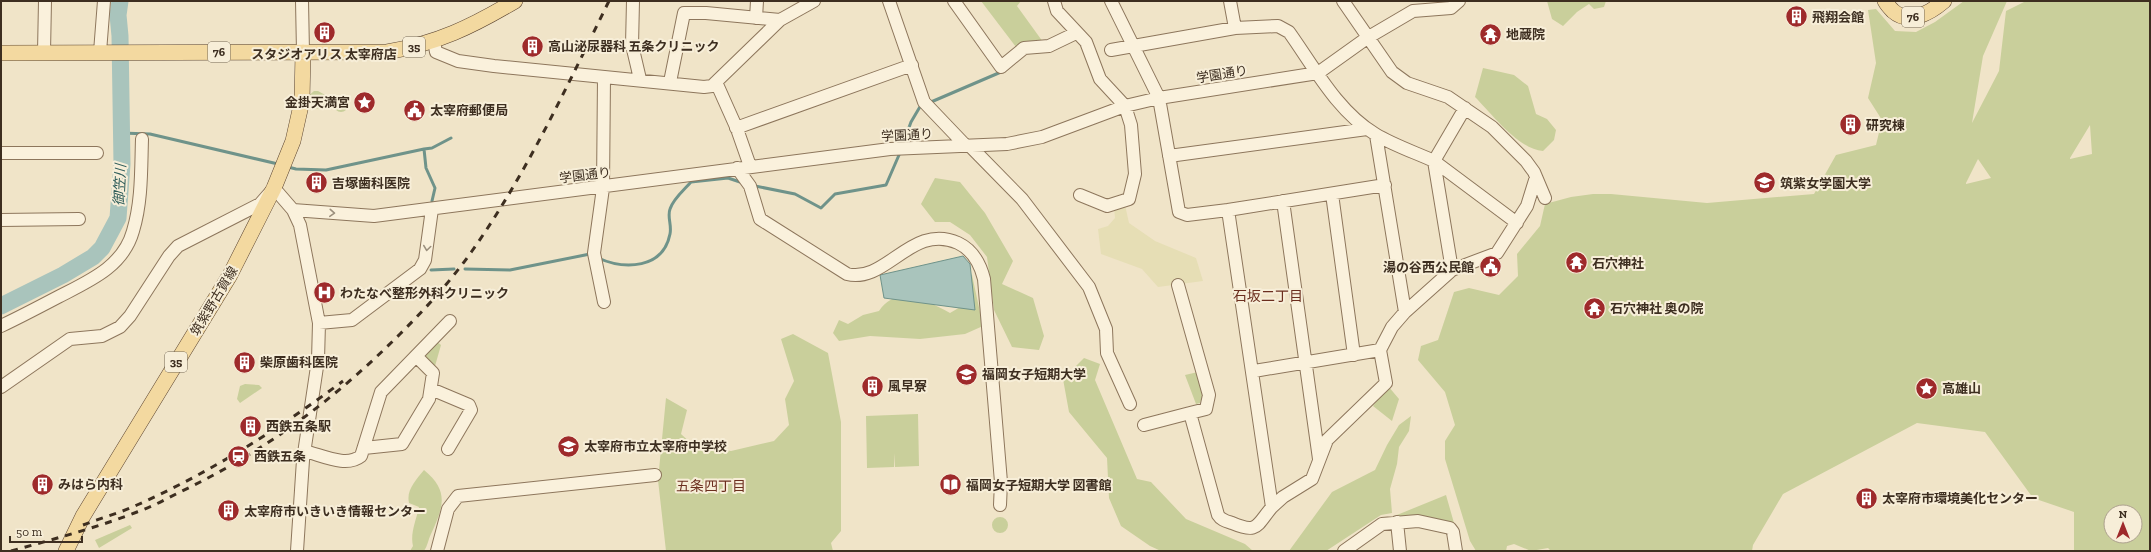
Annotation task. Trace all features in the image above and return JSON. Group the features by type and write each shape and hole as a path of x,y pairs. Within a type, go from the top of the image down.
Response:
{"main road":[{"name":"35","path":"303,52 387,52 434,41 475,25 515,1"},
{"name":"76","path":"1886,1 1896,13 1908,18 1925,14 1944,1"},
{"name":"76","path":"1,53 303,52"},
{"name":"筑紫野古賀線","path":"66,551 82,516 230,275 274,188 293,141 302,101 303,52"}],"street":[{"path":"44,52 45,1"},
{"path":"102,52 104,1"},
{"path":"302,1 303,52"},
{"path":"633,1 632,45 640,80"},
{"path":"756,18 757,1"},
{"path":"434,41 436,52 458,61 604,77 670,82 704,87 712,86 780,20 814,1"},
{"path":"889,1 924,102 1022,199 1089,287 1106,329 1107,353 1130,404"},
{"path":"954,1 1001,67 1024,48 1049,46 1076,33"},
{"path":"1054,1 1057,11 1086,42 1100,79 1125,106 1131,125 1135,174 1129,199 1107,206 1080,195"},
{"path":"1111,1 1131,46 1159,98 1178,209 1181,214 1187,215 1228,210 1385,186"},
{"path":"1230,1 1235,28"},
{"path":"1343,1 1367,38 1392,72 1407,83 1448,97 1492,127 1511,144 1526,161 1536,177 1545,198"},
{"path":"1412,6 1452,8 1459,1"},
{"name":"学園通り","path":"293,210 374,216 603,188 750,166 890,149 1006,144 1042,137 1125,106 1159,98 1318,73 1412,6"},
{"path":"670,82 684,14 706,7 756,18 780,20"},
{"path":"1111,50 1235,28 1278,26 1289,32 1338,101 1371,132 1434,161 1517,223"},
{"path":"736,128 912,65"},
{"path":"604,77 603,188 594,253 604,302"},
{"path":"716,82 736,128 750,166"},
{"path":"1452,270 1434,161 1464,108"},
{"path":"1170,156 1371,132"},
{"path":"1371,132 1385,186 1405,312"},
{"path":"1,326 100,276 115,263 127,246 137,215 140,196 142,139"},
{"path":"1,153 97,153"},
{"path":"737,168 750,186 760,219 847,274 856,276 869,273 911,247 929,240 947,238 963,245 971,251 982,269 984,279 1001,482 1000,505"},
{"path":"1190,413 1220,517 1248,530 1254,528 1272,507 1283,497 1312,479 1327,440 1386,383 1380,350 1389,330 1405,312 1452,270 1494,255 1517,223 1529,201 1536,177"},
{"path":"1,387 70,339 102,336 120,327 130,316 169,256 178,246 260,204 274,188 293,210 300,225 319,323 318,360 304,451 298,551"},
{"path":"1332,194 1354,355"},
{"path":"1283,201 1304,363 1319,462"},
{"path":"319,323 352,320 420,269 425,260 432,209"},
{"path":"1228,210 1254,371 1272,507"},
{"path":"1,220 79,219"},
{"path":"1144,425 1206,409 1210,395 1178,285"},
{"path":"304,451 347,462 354,461 361,456 381,392 450,321"},
{"path":"1254,371 1380,350"},
{"path":"364,448 402,444 429,399 433,372 416,356"},
{"path":"431,389 469,405 471,410 448,449"},
{"path":"437,551 448,509 458,496 655,475"},
{"path":"1344,551 1382,524 1418,521 1450,528 1453,532 1456,551"},
{"path":"1397,522 1400,551"}],"shaded area":[{"path":"1125,205 1129,223 1155,241 1196,258 1203,281 1158,287 1142,269 1101,254 1098,229 1108,226 1115,218 1114,208"}],"green space":[{"path":"981,1 1021,1 1017,6 1043,42 1023,44 1016,47"},
{"path":"1547,1 1606,1 1604,7 1594,9 1589,4 1577,12 1563,26 1552,19"},
{"path":"1964,1 2007,1 1983,56 1972,123 1999,71 2006,11 2026,1 2150,1 2150,551 2074,551 2074,512 2033,498 1985,432 1917,423 1783,494 1753,545 1752,551 1551,551 1548,548 1531,551 1514,544 1507,546 1506,551 1476,551 1470,541 1445,459 1445,441 1455,425 1445,392 1418,360 1421,346 1438,340 1454,292 1469,288 1499,295 1518,276 1517,254 1540,226 1545,204 1571,197 1593,194 1611,194 1707,203 1814,194 1836,155 1876,145 1882,120 1868,98 1876,63 1868,10 1876,9 1895,31 1916,32 1935,22","holes":["2090,125 2092,154 2070,159","1978,159 1991,178 1966,184 1966,183"]},
{"path":"1483,68 1514,75 1528,86 1536,114 1547,119 1556,130 1554,140 1543,151 1534,149 1515,138 1475,97"},
{"path":"314,91 318,91 327,96 327,104 323,109 312,108 308,104 306,98"},
{"path":"341,98 346,100 348,105 346,110 341,112 336,110 334,105 336,100"},
{"path":"935,178 960,182 985,213 1013,261 1002,284 1033,298 1044,336 1039,350 1012,347 994,310 987,257 970,235 950,222 935,222 921,204"},
{"path":"955,264 972,275 983,326 965,334 920,339 870,336 839,341 833,333 839,320 848,324 863,315 879,311 886,303 894,298 913,297 950,313 967,303"},
{"path":"793,334 828,353 841,422 841,531 831,543 833,551 666,551 658,480 666,398 687,410 681,434 694,446 731,451 774,441 789,425 785,399 794,381 781,339"},
{"path":"436,341 441,345 435,366 423,354"},
{"path":"1084,358 1100,364 1095,380 1137,479 1151,482 1186,519 1245,544 1253,551 1161,551 1150,546 1121,526 1109,498 1107,458 1069,412 1063,379"},
{"path":"1198,372 1204,391 1200,403 1196,404 1185,375"},
{"path":"245,384 259,385 262,388 240,403 237,399 240,386"},
{"path":"1388,386 1399,399 1392,421 1373,406"},
{"path":"918,414 919,466 895,467 894,453 894,467 867,468 866,416"},
{"path":"1411,416 1409,431 1399,447 1397,464 1390,489 1392,513 1381,515 1326,551 1289,551 1332,492 1375,470 1399,425"},
{"path":"424,470 438,485 442,500 441,508 424,551 410,551 413,546 413,532 419,507 409,503 408,498 412,485"},
{"path":"1446,495 1454,523 1416,517 1392,519 1392,517"},
{"path":"1000,517 1006,519 1008,525 1006,531 1000,533 994,531 992,525 994,519"},
{"path":"130,525 132,528 99,548 95,540"}],"water":[{"path":"963,256 970,264 975,310 884,298 880,275"}],"waterway":[{"name":"御笠川","path":"1,306 63,275 93,257 102,248 118,218 122,164 120,36 118,15 120,1"},
{"path":"931,102 1001,72"},
{"path":"904,141 911,122 921,105"},
{"path":"121,133 150,134 278,164"},
{"path":"424,149 432,148 451,138"},
{"path":"288,167 296,169 326,170 424,149 426,168 435,188 432,201"},
{"path":"755,186 795,194 821,208 835,194 886,185 899,155"},
{"path":"598,258 609,262 631,265 642,264 651,260 660,254 666,246 670,234 669,212 671,205 691,182 728,178 740,182"},
{"path":"465,269 510,270 590,254"},
{"path":"431,270 454,269"}],"railway":[{"path":"11,551 59,538 122,518 159,503 241,460 297,423 350,381 419,314 447,284 472,251 511,191 545,129 609,1"},
{"path":"83,525 124,511 218,464 269,433 343,381"}],"place":[{"name":"飛翔会館","path":"1797,17"},
{"name":"スタジオアリス 太宰府店","path":"324,32"},
{"name":"地蔵院","path":"1490,34"},
{"name":"高山泌尿器科 五条クリニック","path":"533,46"},
{"name":"金掛天満宮","path":"365,102"},
{"name":"太宰府郵便局","path":"414,110"},
{"name":"研究棟","path":"1851,125"},
{"name":"吉塚歯科医院","path":"317,183"},
{"name":"筑紫女学園大学","path":"1764,183"},
{"name":"石穴神社","path":"1576,263"},
{"name":"湯の谷西公民館","path":"1490,267"},
{"name":"わたなべ整形外科クリニック","path":"325,293"},
{"name":"石穴神社 奥の院","path":"1594,308"},
{"name":"柴原歯科医院","path":"244,362"},
{"name":"福岡女子短期大学","path":"966,374"},
{"name":"風早寮","path":"873,386"},
{"name":"高雄山","path":"1926,388"},
{"name":"西鉄五条駅","path":"250,426"},
{"name":"太宰府市立太宰府中学校","path":"568,446"},
{"name":"西鉄五条","path":"239,456"},
{"name":"みはら内科","path":"42,484"},
{"name":"福岡女子短期大学 図書館","path":"950,485"},
{"name":"太宰府市環境美化センター","path":"1866,498"},
{"name":"太宰府市いきいき情報センター","path":"229,511"}],"district":[{"name":"石坂二丁目","path":"1268,296"},
{"name":"五条四丁目","path":"711,486"}]}
